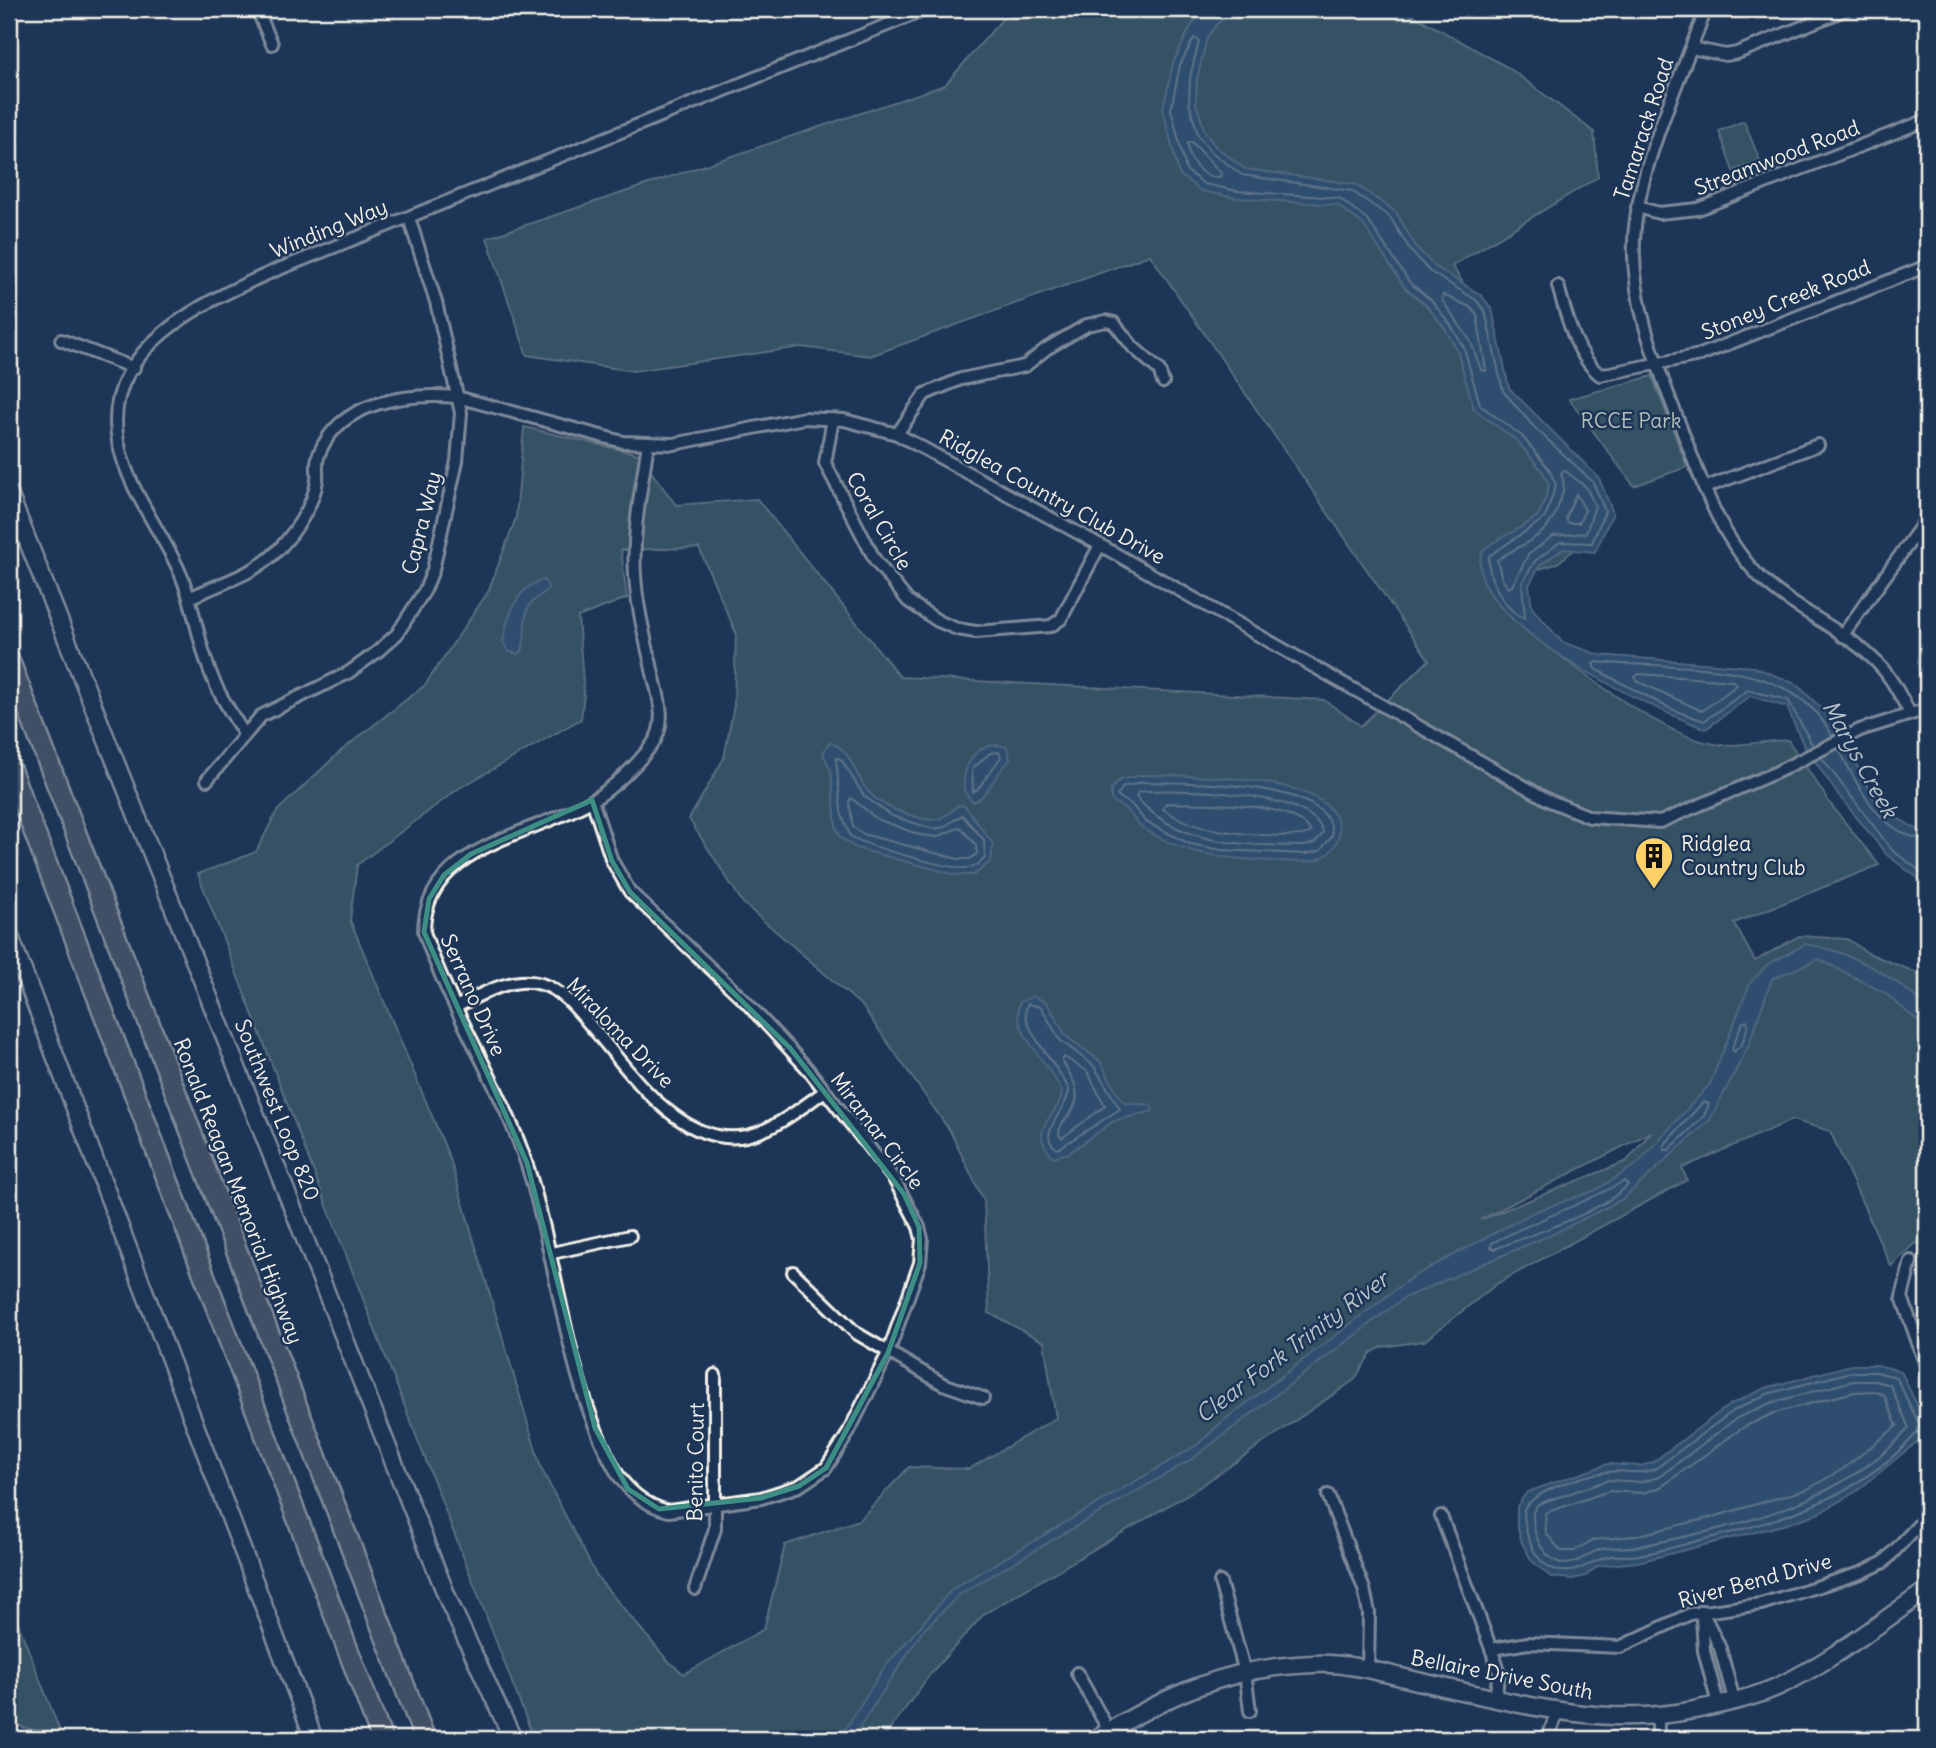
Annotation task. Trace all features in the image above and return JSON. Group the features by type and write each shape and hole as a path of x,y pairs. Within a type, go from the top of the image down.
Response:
{"highway":[{"name":"Ronald Reagan Memorial Highway","path":"9,660 425,1739"},
{"path":"9,766 382,1739"},
{"path":"9,797 66,945 82,958"}],"street":[{"path":"257,9 272,44"},
{"name":"Winding Way","path":"244,734 207,664 177,566 128,473 118,442 118,404 134,368 159,336 199,306 274,271 927,9"},
{"name":"Tamarack Road","path":"1706,9 1637,207 1635,268 1650,346 1704,488 1726,533 1757,575 1881,667 1910,713"},
{"path":"1692,48 1726,55 1737,54 1847,9"},
{"name":"Streamwood Road","path":"1637,207 1659,213 1698,209 1927,120"},
{"name":"Capra Way","path":"206,780 244,734 270,711 348,673 397,634 425,590 433,570 457,461 461,413 436,302 409,218"},
{"name":"Stoney Creek Road","path":"1558,286 1572,328 1592,368 1600,375 1700,355 1927,266"},
{"path":"897,434 925,394 961,379 1025,366 1046,349 1087,325 1106,321 1114,323 1133,347 1159,370 1163,382"},
{"path":"61,340 134,368"},
{"name":"Ridglea Country Club Drive","path":"188,598 252,569 273,555 302,517 317,480 318,455 342,423 363,410 392,399 429,395 457,397 623,442 674,444 781,420 833,419 897,434 1100,545 1575,813 1610,821 1660,822 1777,772 1860,730 1927,709"},
{"name":"Coral Circle","path":"833,419 825,463 842,502 890,580 908,601 938,621 975,632 1051,626 1061,619 1100,545"},
{"name":"Serrano Drive","path":"648,443 635,536 635,572 637,600 662,720 652,745 620,778 592,800 471,855 450,870 435,887 424,919 424,932 527,1163 552,1254 586,1403 614,1468 628,1489 659,1509 715,1504"},
{"path":"1704,488 1818,445"},
{"name":"Southwest Loop 820","path":"9,494 450,1604 513,1739"},
{"path":"1842,636 1927,518"},
{"name":"Miramar Circle","path":"592,800 612,861 630,892 744,1000 790,1048 894,1178 919,1227 920,1263 888,1353 846,1437 826,1468 799,1486 761,1498 715,1504"},
{"path":"9,934 145,1301 314,1739"},
{"name":"Miraloma Drive","path":"456,1007 500,987 541,983 556,991 583,1016 659,1102 692,1128 712,1135 729,1138 762,1131 824,1091"},
{"path":"552,1254 629,1236"},
{"path":"1911,1261 1902,1297 1927,1369"},
{"path":"793,1272 856,1332 943,1384 983,1398"},
{"name":"Benito Court","path":"695,1589 715,1529 715,1375"},
{"path":"1328,1495 1364,1589 1369,1613 1368,1670"},
{"path":"1441,1516 1499,1672 1495,1698"},
{"name":"River Bend Drive","path":"1492,1649 1528,1643 1620,1647 1702,1611 1761,1604 1861,1573 1884,1562 1927,1516"},
{"path":"1220,1582 1245,1672 1250,1711"},
{"name":"Bellaire Drive South","path":"1102,1735 1207,1681 1245,1672 1315,1663 1368,1670 1558,1712 1584,1715 1658,1713 1726,1702 1781,1685 1831,1657 1927,1590"},
{"path":"1702,1611 1720,1648 1726,1702"},
{"path":"1702,1611 1703,1651 1726,1702"},
{"path":"1077,1673 1102,1735"},
{"path":"1547,1739 1558,1712"},
{"path":"1658,1713 1658,1739"}],"highlighted area":[{"path":"592,800 612,861 630,892 790,1048 904,1194 919,1227 920,1263 888,1353 826,1468 799,1486 761,1498 659,1509 628,1489 595,1428 527,1163 424,932 429,899 444,875 471,854"}],"green space":[{"path":"1011,9 1402,9 1509,68 1594,132 1598,177 1452,266 1494,330 1488,342 1537,456 1588,539 1556,564 1528,572 1526,630 1621,700 1675,731 1701,741 1724,745 1788,740 1832,806 1879,865 1734,923 1755,961 1799,936 1847,939 1868,953 1927,977 1927,1245 1916,1243 1891,1266 1830,1131 1792,1120 1682,1168 1687,1180 1498,1283 1424,1341 1382,1347 1371,1353 1354,1380 1198,1488 984,1614 931,1673 883,1739 534,1739 198,874 256,852 277,811 342,750 425,685 488,592 516,518 524,427 638,454 676,505 757,499 900,677 1324,700 1361,726 1429,660 1150,255 870,356 801,347 633,371 527,355 487,238 945,85","holes":["699,548 736,633 734,705 724,758 689,819 743,903 862,1006 950,1131 984,1201 989,1313 1044,1342 1056,1418 969,1469 909,1467 859,1520 785,1545 764,1629 684,1674 667,1660 597,1577 541,1468 450,1159 350,920 357,865 458,789 581,719 584,694 578,617 627,598 621,550","1651,1132 1627,1161 1480,1220"]},
{"path":"1744,121 1760,161 1733,171 1719,131"},
{"name":"RCCE Park","path":"1652,376 1687,467 1634,486 1569,399"},
{"path":"9,1600 63,1739 9,1723"}],"water":[{"path":"1204,9 1234,9 1216,25 1207,38 1197,79 1196,103 1205,132 1215,146 1245,169 1355,184 1396,212 1416,247 1434,266 1481,295 1492,309 1509,388 1599,478 1613,513 1595,552 1563,549 1540,565 1529,585 1532,608 1562,642 1599,655 1754,667 1796,684 1830,716 1880,808 1927,835 1927,885 1887,855 1836,792 1803,744 1787,707 1750,696 1706,729 1647,703 1567,660 1530,634 1500,607 1483,579 1482,553 1491,544 1538,515 1549,485 1543,472 1517,441 1474,409 1457,350 1444,327 1426,305 1405,288 1363,224 1337,205 1236,198 1201,191 1179,174 1163,109 1173,63 1191,26"},
{"path":"544,580 549,587 531,603 527,611 522,651 518,654 509,652 503,642 515,604 527,588"},
{"path":"829,743 836,745 847,756 872,796 893,809 930,820 941,818 958,805 965,806 993,844 991,861 974,875 956,875 856,848 840,837 836,827 831,771 823,753"},
{"path":"998,745 1007,747 1010,760 984,794 973,802 964,791 970,760 981,749"},
{"path":"1142,775 1222,777 1288,787 1315,798 1333,812 1339,832 1338,840 1322,858 1305,862 1239,859 1189,850 1142,827 1111,799 1111,789 1120,780"},
{"path":"1805,944 1839,952 1886,975 1927,1007 1927,1029 1885,993 1819,959 1772,979 1748,1047 1710,1120 1623,1199 1557,1232 1404,1298 1192,1459 960,1594 922,1632 852,1739 839,1739 883,1669 952,1589 1197,1445 1223,1421 1412,1277 1534,1212 1596,1190 1637,1164 1710,1084 1750,983 1767,965"},
{"path":"1033,996 1047,1003 1066,1036 1100,1061 1125,1103 1151,1105 1153,1111 1114,1121 1069,1153 1053,1157 1045,1147 1043,1130 1062,1092 1025,1035 1018,1013 1020,1002"},
{"path":"1851,1365 1877,1365 1901,1371 1924,1420 1925,1435 1857,1491 1819,1513 1787,1524 1638,1562 1598,1566 1586,1576 1572,1579 1551,1577 1532,1561 1522,1543 1517,1524 1517,1506 1527,1492 1608,1464 1641,1466 1653,1462 1729,1405 1765,1388"}],"place":[{"name":"Ridglea Country Club","path":"1654,890"}],"water label":[{"name":"Marys Creek","path":"1860,759"},
{"name":"Clear Fork Trinity River","path":"1292,1347"}]}
